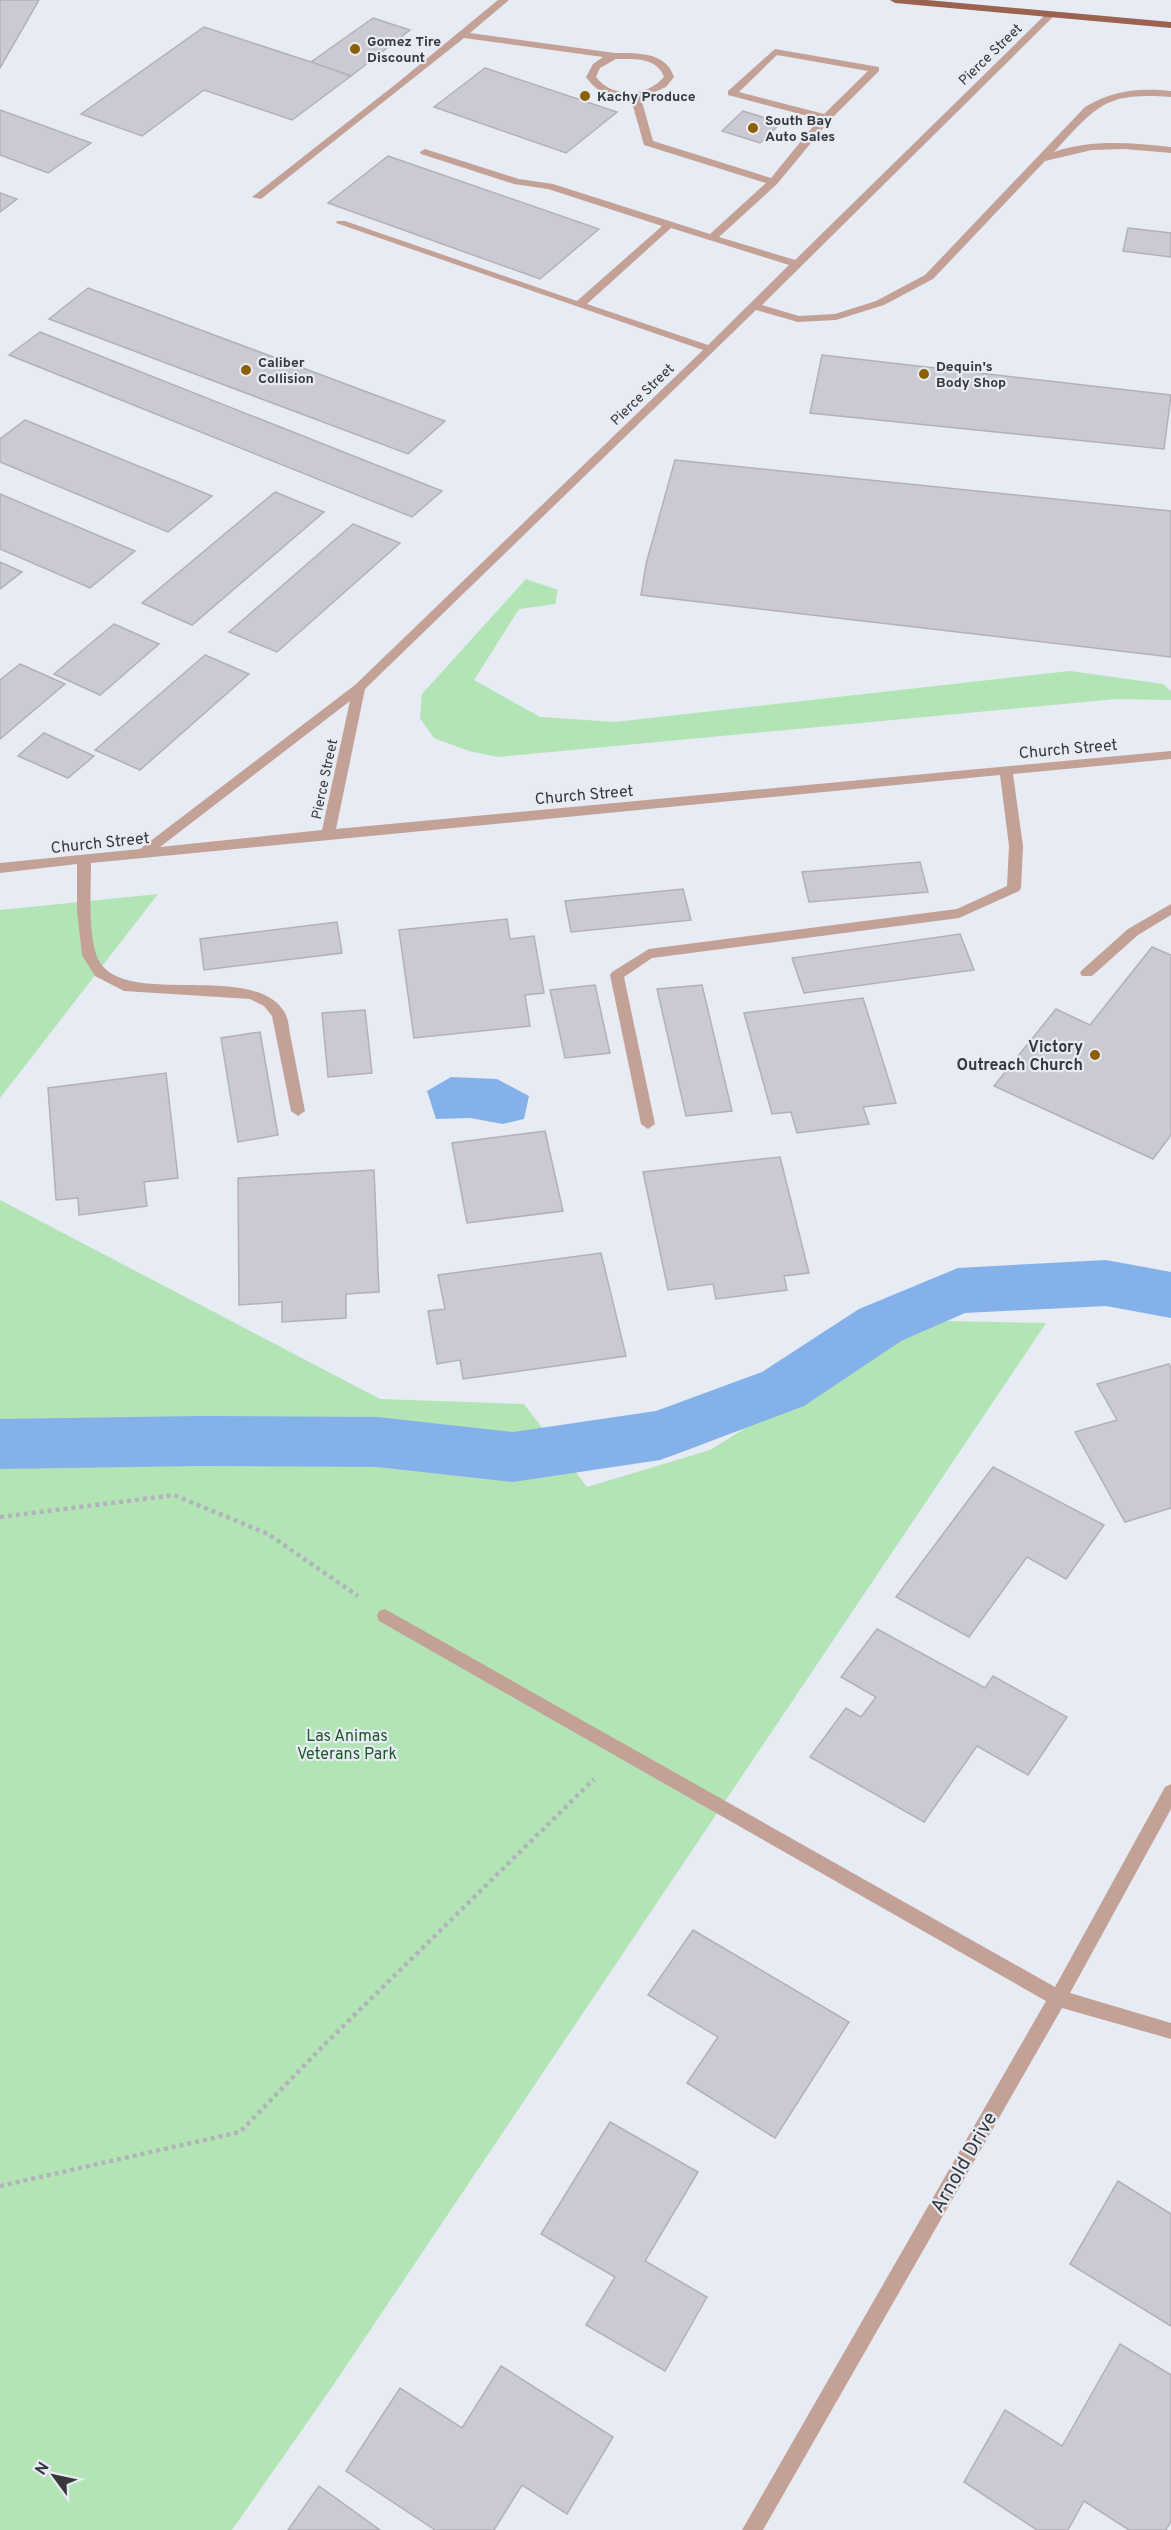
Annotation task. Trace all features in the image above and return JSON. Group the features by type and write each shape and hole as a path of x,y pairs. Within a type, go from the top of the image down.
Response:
{"main road":[{"path":"895,0 1171,25"}],"street":[{"path":"257,197 504,0"},
{"name":"Pierce Street","path":"328,834 359,688 710,349 1051,14"},
{"path":"464,34 615,56 643,57 654,60 668,71 669,77 658,89 635,95 611,93 594,83 591,77 592,70 597,64 615,56"},
{"path":"712,238 773,182 826,118 875,69 775,52 732,93 826,118"},
{"path":"754,306 798,319 836,317 880,303 929,277 1089,109 1110,96 1138,91 1171,94"},
{"path":"635,95 648,143 773,182"},
{"path":"1041,161 1065,150 1102,147 1171,150"},
{"path":"425,152 518,182 549,186 797,264"},
{"path":"340,223 710,349"},
{"path":"579,305 670,224"},
{"path":"142,854 359,688"},
{"name":"Church Street","path":"0,868 328,834 1171,754"},
{"path":"648,1124 617,975 649,954 959,913 1014,888 1016,846 1006,770"},
{"path":"84,860 84,910 88,955 100,973 123,986 252,994 269,1003 279,1015 298,1111"},
{"path":"1087,973 1133,932 1171,909"},
{"path":"385,1616 1058,1998 1171,2031"},
{"name":"Arnold Drive","path":"752,2530 1058,1998 1171,1792"}],"path":[{"path":"0,1518 174,1495 268,1534 385,1616"},
{"path":"0,2186 240,2132 323,2046 622,1751"}],"green space":[{"path":"526,579 558,590 555,604 519,609 474,680 540,717 615,722 1070,671 1163,684 1171,691 1171,700 1116,699 498,757 469,751 434,738 420,718 422,694"},
{"path":"158,894 0,1098 0,910"},
{"name":"Las Animas Veterans Park","path":"0,1200 380,1399 524,1404 587,1487 710,1450 883,1343 946,1321 1046,1323 334,2384 232,2530 0,2530"}],"water":[{"path":"451,1077 497,1079 529,1096 524,1119 503,1124 470,1118 436,1119 427,1091"}],"building":[{"path":"0,0 39,0 0,68"},
{"path":"373,18 410,30 351,76 311,62"},
{"path":"204,27 351,76 292,120 204,90 142,136 81,114"},
{"path":"485,68 617,112 566,153 434,107"},
{"path":"0,110 91,143 48,173 0,155"},
{"path":"743,111 781,123 760,143 722,131"},
{"path":"388,156 599,229 540,279 328,203"},
{"path":"0,193 17,199 0,212"},
{"path":"1128,228 1171,233 1171,257 1123,251"},
{"name":"Caliber Collision","path":"88,288 445,421 408,454 49,319"},
{"path":"40,332 442,491 412,517 9,355"},
{"path":"822,355 1171,395 1164,449 810,413"},
{"path":"25,420 212,496 168,532 0,462 0,439"},
{"path":"675,460 1171,511 1171,657 641,595 646,564"},
{"path":"275,492 324,512 192,625 142,603"},
{"path":"0,494 135,551 90,588 0,549"},
{"path":"353,524 400,543 277,652 229,632"},
{"path":"0,562 22,572 0,589"},
{"path":"114,624 159,644 100,695 54,674"},
{"path":"205,655 249,674 140,770 95,750"},
{"path":"20,664 65,684 0,739 0,680"},
{"path":"44,733 94,756 68,778 18,756"},
{"path":"920,862 928,892 809,902 802,872"},
{"path":"683,889 691,920 571,932 565,901"},
{"path":"507,919 510,939 534,936 544,993 525,995 530,1026 414,1038 399,930"},
{"path":"337,922 342,953 204,970 200,939"},
{"path":"960,934 974,970 804,993 792,958"},
{"name":"Victory Outreach Church","path":"1152,947 1171,955 1171,1135 1153,1159 994,1086 1056,1009 1090,1025"},
{"path":"595,985 610,1053 565,1058 550,990"},
{"path":"702,985 732,1111 686,1116 657,989"},
{"path":"863,998 896,1103 863,1107 869,1124 797,1133 791,1112 772,1114 744,1013"},
{"path":"365,1010 372,1073 328,1077 322,1013"},
{"path":"260,1032 278,1135 238,1142 221,1038"},
{"path":"166,1073 178,1178 144,1182 147,1206 79,1215 78,1198 56,1200 48,1088"},
{"path":"545,1131 563,1211 467,1223 452,1143"},
{"path":"780,1157 809,1273 784,1276 787,1290 716,1299 713,1284 668,1290 643,1172"},
{"path":"374,1170 379,1292 346,1294 346,1318 282,1322 282,1302 239,1305 238,1178"},
{"path":"601,1253 626,1356 463,1379 460,1360 437,1364 428,1311 445,1309 438,1275"},
{"path":"1169,1364 1171,1368 1171,1508 1125,1522 1075,1432 1117,1420 1097,1384"},
{"path":"993,1467 1104,1525 1066,1579 1027,1557 969,1637 896,1597"},
{"path":"877,1629 985,1688 993,1676 1067,1717 1028,1775 977,1746 924,1822 810,1757 846,1708 861,1717 876,1697 841,1677"},
{"path":"693,1930 849,2022 775,2138 687,2083 718,2037 648,1995"},
{"path":"610,2122 698,2172 645,2261 707,2297 665,2371 586,2325 615,2277 541,2234"},
{"path":"1118,2181 1171,2214 1171,2326 1070,2264"},
{"path":"1120,2344 1171,2375 1171,2521 1166,2530 1129,2530 1084,2501 1068,2530 1037,2530 964,2482 1005,2410 1062,2446"},
{"path":"501,2366 613,2437 567,2514 522,2485 494,2530 435,2530 346,2471 400,2388 462,2428"},
{"path":"319,2486 380,2530 288,2530"}],"waterway":[{"path":"0,1444 200,1441 377,1442 513,1457 660,1435 783,1389 880,1325 958,1291 1106,1283 1171,1295"}],"place":[{"name":"Gomez Tire Discount","path":"355,49"},
{"name":"Kachy Produce","path":"585,96"},
{"name":"South Bay Auto Sales","path":"753,128"},
{"name":"Caliber Collision","path":"246,370"},
{"name":"Dequin's Body Shop","path":"924,374"},
{"name":"Victory Outreach Church","path":"1095,1055"}]}
